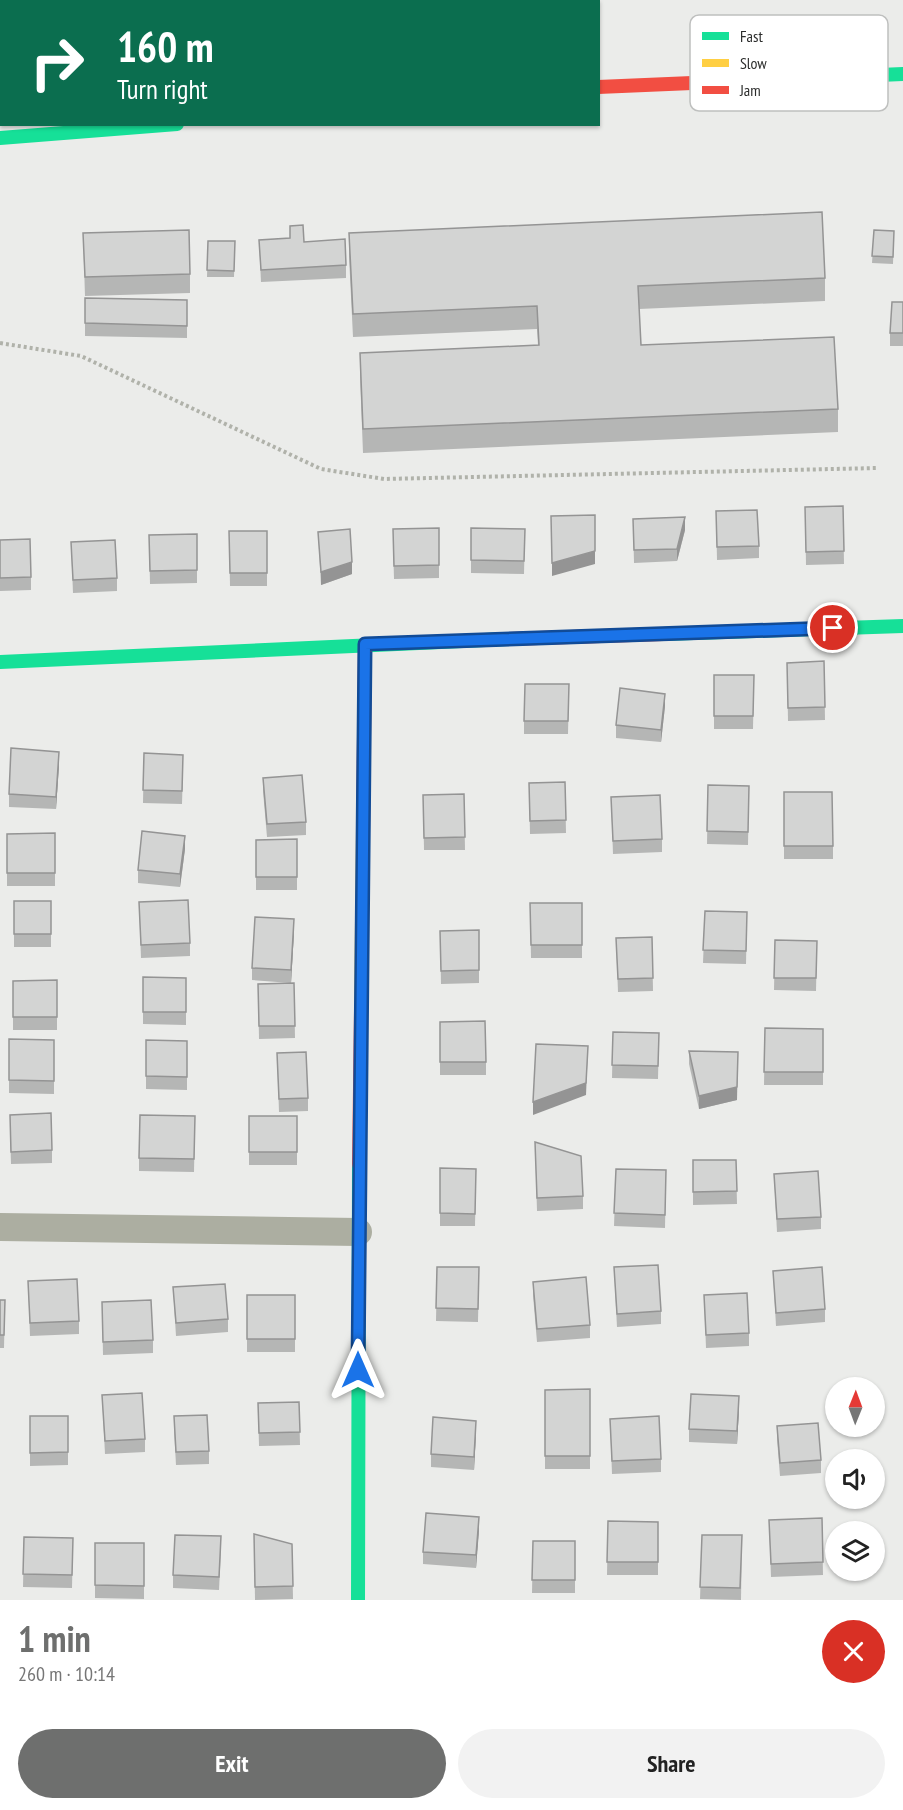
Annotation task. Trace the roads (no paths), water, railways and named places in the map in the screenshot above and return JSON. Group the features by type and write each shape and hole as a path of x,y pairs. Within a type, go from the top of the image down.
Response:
{"street":[{"path":"888,75 903,74"},
{"path":"600,87 690,83"},
{"path":"0,138 152,126"},
{"path":"0,662 365,644 903,626"},
{"path":"358,1600 358,1232 365,644"},
{"path":"0,1227 358,1232"}]}
